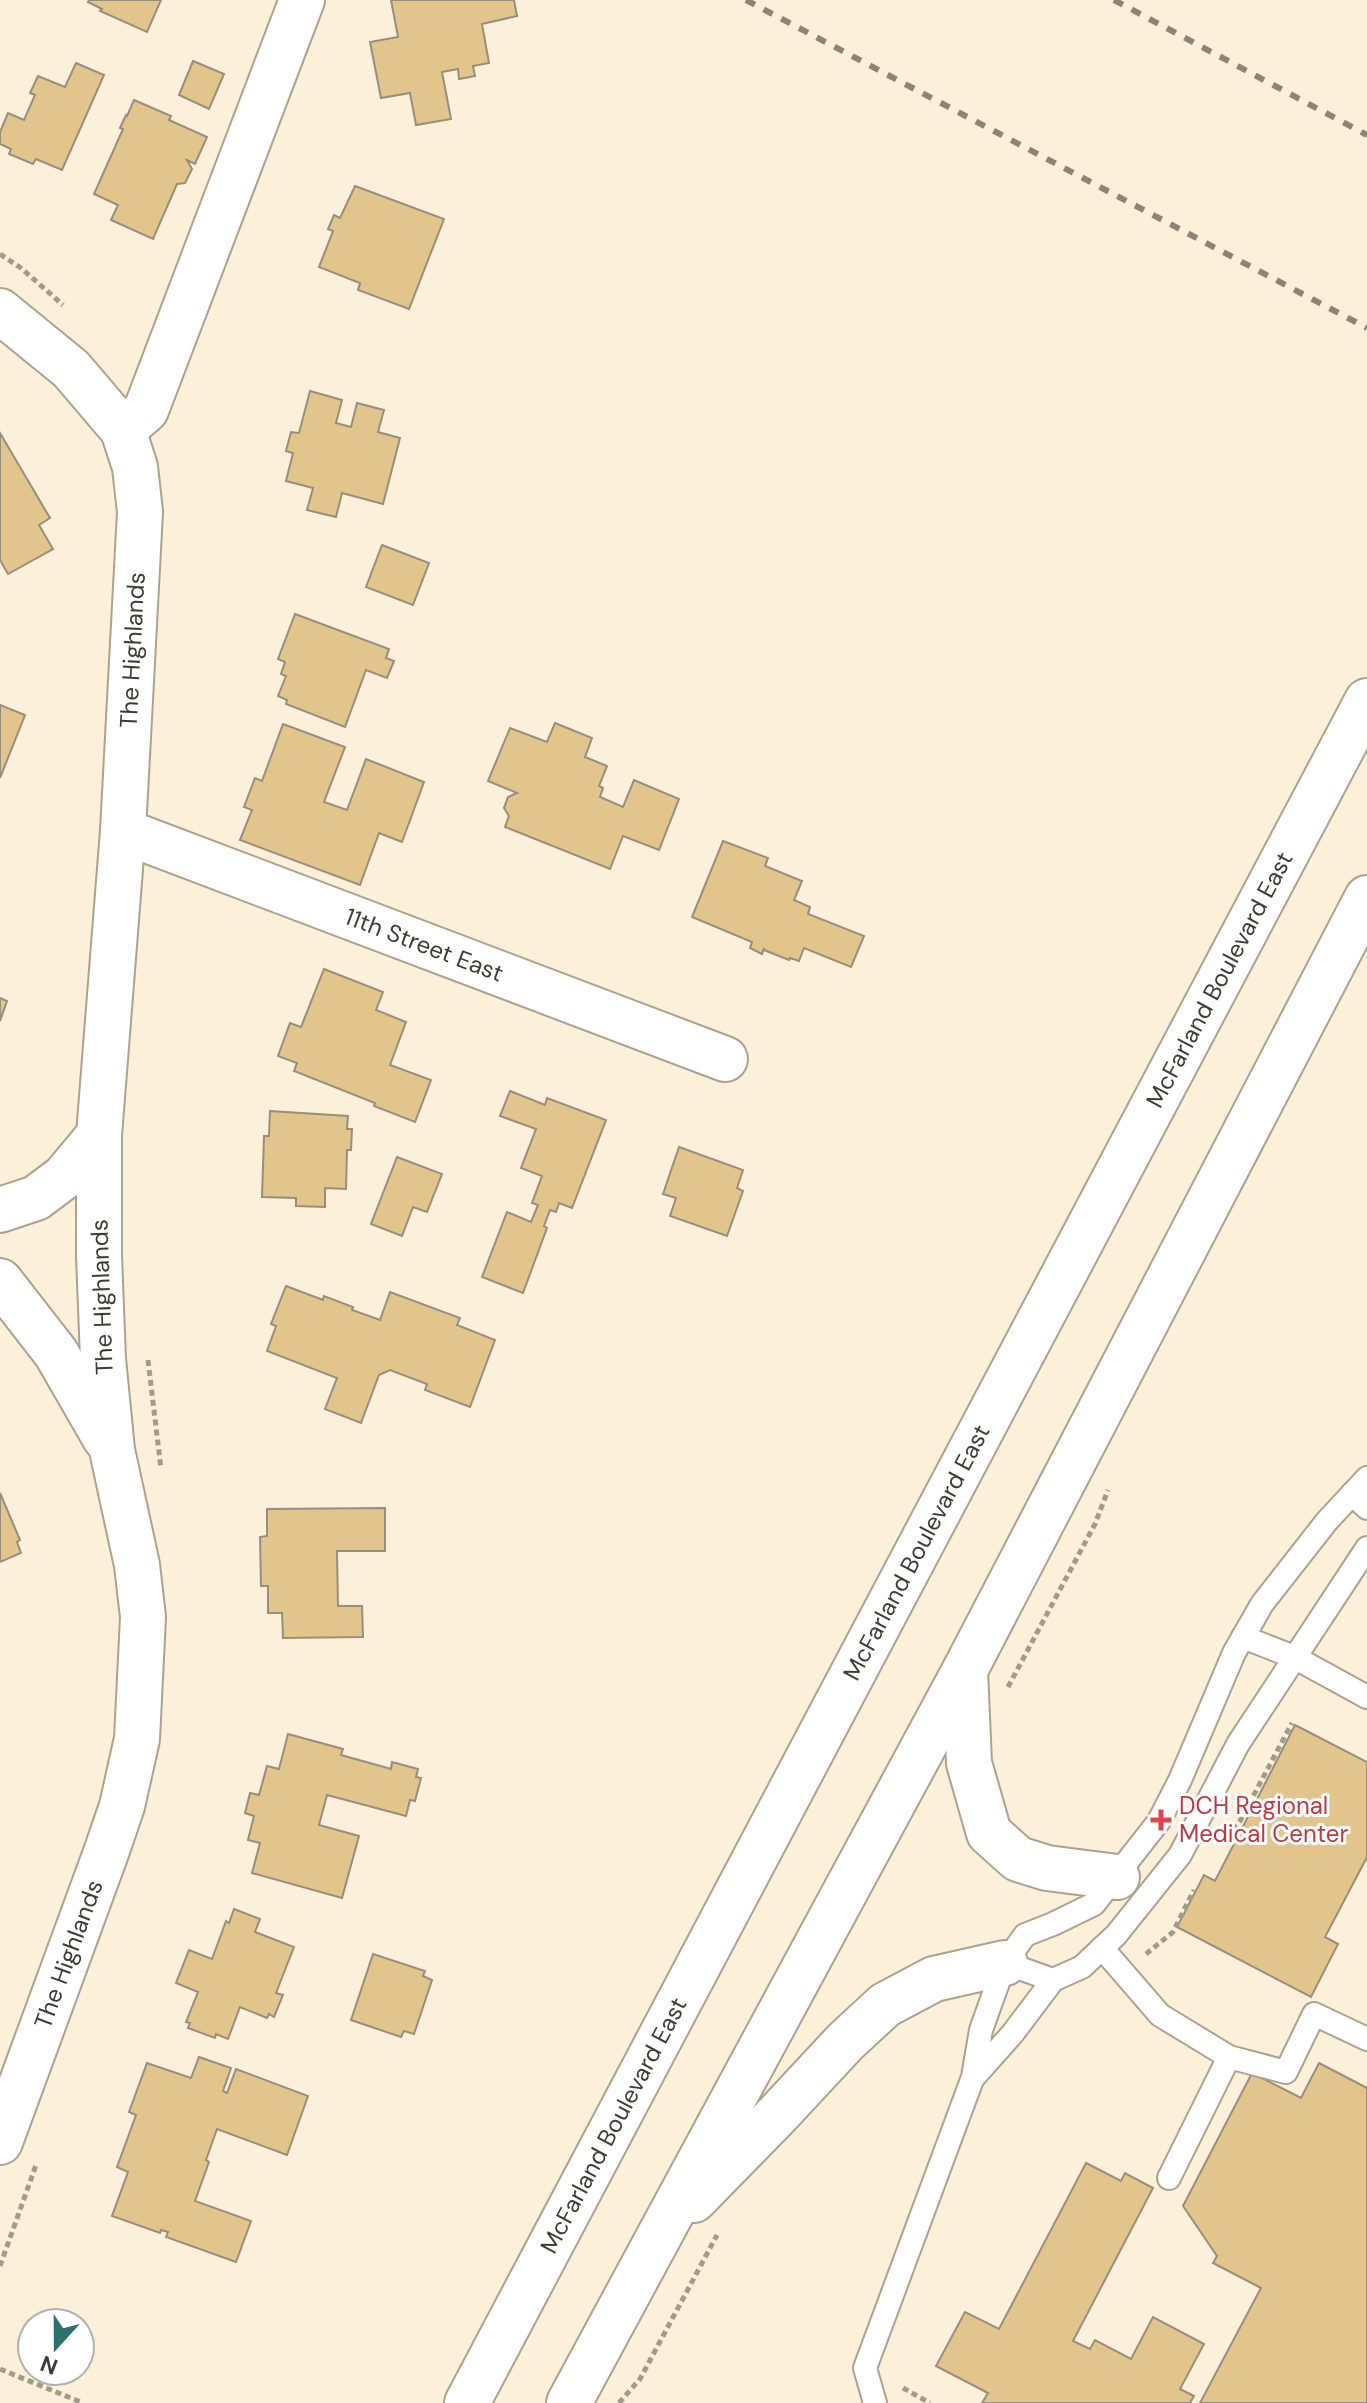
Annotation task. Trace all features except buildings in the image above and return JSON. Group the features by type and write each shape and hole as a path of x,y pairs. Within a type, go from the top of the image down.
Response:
{"main road":[{"path":"123,430 146,410 302,0"},
{"name":"The Highlands","path":"0,311 71,369 123,430 135,467 140,512 123,831 99,1135 99,1256 103,1359 112,1450 137,1565 143,1617 137,1739 122,1806 0,2142"},
{"name":"McFarland Boulevard East","path":"467,2403 1367,701"},
{"name":"11th Street East","path":"123,831 725,1059"},
{"path":"569,2403 965,1670 1367,898"},
{"path":"0,1210 36,1198 64,1177 99,1135"},
{"path":"0,1281 56,1353 112,1450"},
{"path":"965,1670 969,1763 989,1833 1018,1859 1047,1868 1117,1877"},
{"path":"658,2235 845,2042 885,2005 934,1979 1005,1963"}],"lane":[{"path":"875,2403 865,2368 973,2077 981,2030 1005,1963 1025,1935 1094,1904 1117,1877 1159,1821 1243,1637 1262,1604 1327,1521 1362,1493"},
{"path":"973,2077 1013,2033 1053,1980 1082,1967 1116,1935 1180,1855 1238,1744 1367,1548"},
{"path":"1243,1637 1294,1657 1367,1697"},
{"path":"1102,1948 1160,2015 1229,2057 1286,2072 1314,2014 1367,2039"},
{"path":"1005,1963 1053,1980"},
{"path":"1169,2178 1229,2057"}],"path":[{"path":"0,2369 83,2403"}],"railway":[{"path":"746,0 1367,328"},
{"path":"1114,0 1367,135"}],"place":[{"name":"DCH Regional Medical Center","path":"1161,1820"}]}
